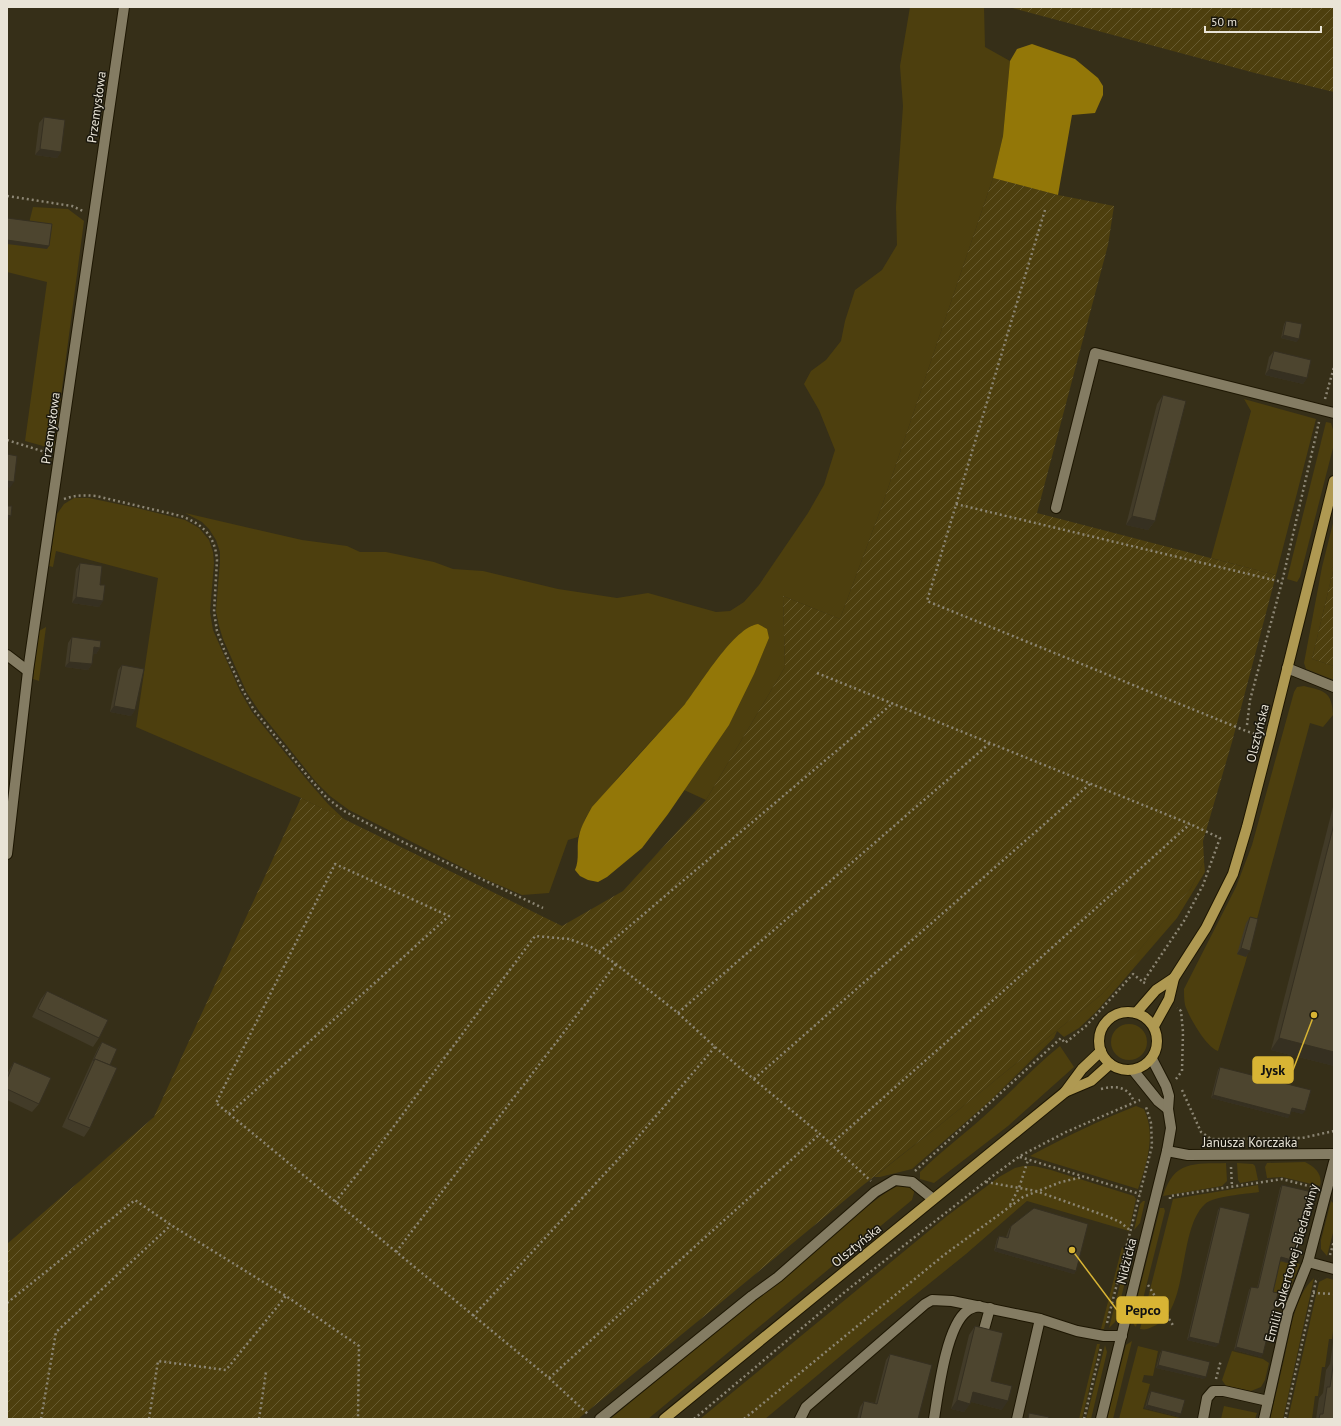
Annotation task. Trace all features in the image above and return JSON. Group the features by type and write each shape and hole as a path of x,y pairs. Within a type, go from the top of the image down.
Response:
{"main road":[{"name":"Olsztyńska","path":"1154,1026 1169,999 1174,978 1206,928 1233,874 1270,738 1334,482"},
{"name":"Olsztyńska","path":"1136,1013 1156,990 1174,978"},
{"path":"1118,1013 1136,1013 1146,1018 1154,1026 1158,1043 1156,1052 1152,1059 1143,1067 1133,1070 1117,1068 1104,1058 1100,1051 1100,1033 1104,1024 1118,1013"},
{"name":"Olsztyńska","path":"664,1419 1065,1092 1082,1069 1100,1051"},
{"name":"Olsztyńska","path":"1065,1092 1091,1081 1110,1064"}],"street":[{"name":"Przemysłowa","path":"7,854 28,670 124,7"},
{"path":"1056,508 1095,353 1334,413"},
{"path":"7,655 28,670"},
{"path":"1287,668 1334,687"},
{"name":"Nidzicka","path":"1101,1419 1167,1151 1171,1128 1168,1109 1170,1096 1152,1059"},
{"path":"1133,1070 1158,1101 1168,1109"},
{"name":"Janusza Korczaka","path":"1167,1151 1188,1155 1334,1154"},
{"name":"Emilii Sukertowej-Biedrawiny","path":"1264,1419 1288,1312 1308,1262 1334,1162"},
{"path":"600,1419 752,1296 778,1277 875,1192 895,1180 912,1182 933,1199"},
{"path":"1308,1262 1334,1269"},
{"path":"800,1419 806,1407 925,1304 932,1300 990,1308 1040,1319 1077,1331 1104,1336 1122,1336"},
{"path":"934,1419 940,1376 954,1328 967,1311 979,1306"},
{"path":"983,1334 990,1308"},
{"path":"1017,1419 1040,1319"},
{"path":"1203,1419 1208,1398 1213,1391 1224,1391 1268,1401"}],"path":[{"path":"7,196 72,206 85,213 93,220"},
{"path":"1045,210 927,601 1246,732 1270,738"},
{"path":"1247,724 1250,700 1282,582 1322,410 1334,367"},
{"path":"7,440 59,457"},
{"path":"52,507 64,499 73,496 90,495 181,516 200,525 214,543 216,551 217,560 214,612 217,631 225,652 241,687 254,710 318,789 327,798 344,810 407,844 543,908"},
{"path":"956,504 1282,582"},
{"path":"817,673 1190,824 1220,838 1203,885 1187,915 1143,982"},
{"path":"599,952 893,703"},
{"path":"678,1013 990,743"},
{"path":"754,1079 1090,784"},
{"path":"831,1144 1190,824"},
{"path":"229,1114 449,916 335,864 216,1103 229,1114 335,1202 473,1316 549,1378 594,1419"},
{"path":"335,1202 372,1155 535,936 569,939 591,947 616,964 678,1013 715,1047 820,1134 880,1189"},
{"path":"396,1252 616,964"},
{"path":"912,1182 912,1174 1061,1038 1065,1043 1086,1026 1133,974 1152,988"},
{"path":"1175,1006 1181,1011 1183,1021 1182,1071 1176,1079 1201,1132 1206,1137 1211,1139 1302,1138 1334,1131"},
{"path":"473,1316 633,1143 715,1047"},
{"path":"1097,1091 1106,1088 1121,1088 1129,1092 1134,1102"},
{"path":"694,1419 846,1291 1020,1156 1066,1132 1142,1099 1149,1115 1152,1131 1152,1146 1084,1419"},
{"path":"549,1378 820,1134"},
{"path":"1020,1156 1028,1160 1140,1194 1169,1201 1170,1196 1282,1180 1326,1191"},
{"path":"1008,1207 1019,1188 1028,1160"},
{"path":"744,1419 944,1255 1008,1207 1023,1197 1036,1191 1062,1182 1084,1177"},
{"path":"985,1182 1036,1191 1109,1217 1120,1222 1131,1231"},
{"path":"7,1303 135,1200 171,1225 286,1296 359,1346 358,1419"},
{"path":"41,1419 56,1332 171,1225"},
{"path":"1330,1254 1334,1241"},
{"path":"1146,1292 1150,1278"},
{"path":"1285,1419 1316,1280 1321,1278"},
{"path":"1148,1285 1174,1327"},
{"path":"1314,1293 1334,1294"},
{"path":"150,1419 158,1361 226,1370 286,1296"},
{"path":"1213,1391 1221,1360"},
{"path":"259,1419 266,1372"}],"shaded area":[{"path":"910,7 984,7 985,47 1010,61 1003,136 993,178 883,503 840,619 783,596 785,667 706,800 684,790 700,767 760,659 769,638 753,625 736,638 714,663 699,687 685,704 621,774 586,817 578,837 568,840 549,893 522,895 487,880 349,810 330,796 316,782 259,711 246,691 223,639 216,611 220,552 216,540 209,529 202,522 185,513 302,540 347,546 360,552 386,552 434,562 453,569 483,571 558,589 617,598 648,593 716,612 730,611 744,602 759,585 808,513 824,485 835,450 819,410 804,384 811,371 826,360 841,341 845,321 855,290 882,270 897,245 896,207 903,106 900,66"},
{"path":"1009,7 1334,7 1334,92 1255,73"},
{"path":"1032,44 1075,59 1098,78 1103,86 1103,95 1095,113 1072,115 1058,195 993,178 1003,136 1010,61 1017,49"},
{"path":"993,178 1058,195 1114,206 1108,245 1037,513 1276,575 1232,742 1203,841 1204,861 1191,888 1102,994 862,1186 578,1419 7,1419 7,1244 154,1117 301,798 562,926 623,891 706,800 785,667 783,596 840,619 883,503"},
{"path":"33,207 68,209 84,221 54,449 25,441 47,282 7,272 7,222 28,227"},
{"path":"1244,399 1316,419 1276,575 1211,558 1251,411"},
{"path":"1326,422 1331,423 1334,433 1334,444 1300,577 1297,582 1287,579"},
{"path":"74,498 89,498 137,508 185,520 199,528 209,540 213,552 214,563 210,612 213,630 240,691 252,712 307,780 328,804 345,820 301,798 136,727 158,578 56,551 53,567 49,566 57,514 64,504"},
{"path":"1334,519 1334,567 1312,659 1334,666 1334,680 1306,669 1304,663 1322,567"},
{"path":"1334,567 1334,666 1312,659"},
{"path":"758,624 767,629 769,638 754,674 729,725 668,814 642,848 607,877 598,882 588,880 580,876 575,870 578,840 580,832 592,807 685,704 728,646 739,635"},
{"path":"46,627 39,681 33,679 39,631"},
{"path":"1304,686 1322,691 1329,697 1333,715 1323,727 1310,723 1245,964 1218,1051 1208,1044 1203,1038 1190,1017 1185,1005 1184,989 1236,887 1252,845 1294,692 1297,687"},
{"path":"1204,861 1205,872 1177,918 1096,1012 1079,1028 1064,1037 1057,1031 1054,1038 991,1100 912,1169 880,1177 874,1177 1102,994 1191,888"},
{"path":"1133,1024 1142,1029 1146,1035 1146,1049 1142,1055 1133,1060 1125,1060 1116,1055 1112,1049 1111,1038 1116,1029 1122,1025"},
{"path":"1060,1046 1074,1067 1008,1126 934,1183 920,1179 920,1172 928,1164 1001,1101"},
{"path":"1136,1106 1144,1109 1148,1119 1150,1139 1147,1159 1138,1189 1030,1156 1083,1129"},
{"path":"1305,1162 1312,1166 1319,1174 1321,1182 1320,1186 1282,1177 1267,1178 1265,1167 1267,1163"},
{"path":"1226,1163 1227,1181 1222,1186 1163,1196 1168,1184 1179,1170 1195,1164"},
{"path":"1237,1163 1253,1164 1255,1166 1258,1180 1240,1183 1238,1180"},
{"path":"1034,1166 1051,1170 1134,1196 1136,1199 1129,1231 1027,1201 966,1254 765,1419 700,1419 947,1216 999,1177 1015,1168"},
{"path":"900,1185 910,1186 915,1189 912,1200 648,1419 610,1419 801,1262 836,1230 889,1190"},
{"path":"1258,1185 1259,1192 1223,1197 1209,1201 1205,1204 1196,1216 1190,1233 1173,1306 1164,1319 1152,1327 1140,1329 1173,1199"},
{"path":"1145,1201 1140,1223 1134,1230 1140,1204"},
{"path":"1331,1201 1334,1204 1334,1229 1327,1256 1321,1249 1321,1240"},
{"path":"1160,1208 1164,1208 1165,1211 1136,1327 1132,1319"},
{"path":"1122,1247 1124,1249 1104,1329 1101,1329"},
{"path":"1128,1253 1130,1262 1115,1322 1109,1328"},
{"path":"1280,1261 1294,1265 1295,1263 1300,1264 1287,1296 1272,1294"},
{"path":"1314,1278 1283,1419 1270,1419 1294,1314 1302,1294"},
{"path":"1327,1278 1334,1280 1334,1324 1332,1339 1329,1339 1325,1367 1322,1367 1318,1396 1315,1396 1312,1419 1288,1419 1319,1282"},
{"path":"1132,1341 1113,1419 1107,1419 1126,1345"},
{"path":"1097,1344 1100,1344 1082,1419 1079,1419"},
{"path":"1105,1345 1107,1352 1091,1419 1086,1419"},
{"path":"1138,1346 1158,1351 1153,1376 1144,1375 1142,1382 1150,1384 1143,1409 1184,1419 1119,1419"},
{"path":"1232,1351 1263,1359 1269,1363 1265,1380 1261,1387 1251,1391 1226,1386 1222,1380"},
{"path":"1224,1406 1257,1413 1255,1419 1221,1419"}],"building":[{"path":"44,117 65,120 61,152 40,149"},
{"path":"7,218 52,224 49,246 7,240"},
{"path":"1286,321 1302,324 1299,339 1283,335"},
{"path":"1274,351 1311,360 1307,378 1269,369"},
{"path":"1163,395 1186,401 1155,521 1132,516"},
{"path":"7,454 17,456 14,482 7,481"},
{"path":"7,506 12,506 11,516 7,515"},
{"path":"80,563 102,566 100,585 105,585 103,601 76,597"},
{"path":"72,637 101,641 100,648 94,647 92,664 69,662"},
{"path":"122,665 144,669 135,710 114,706"},
{"path":"1334,824 1334,1052 1279,1038"},
{"path":"1250,917 1258,919 1250,951 1241,948"},
{"path":"47,991 108,1020 99,1038 38,1009"},
{"path":"102,1042 117,1049 110,1065 95,1059 93,1061"},
{"path":"95,1059 117,1068 90,1128 68,1119"},
{"path":"14,1062 51,1078 39,1104 7,1089 7,1079"},
{"path":"1220,1067 1311,1090 1305,1111 1292,1108 1290,1115 1213,1095"},
{"path":"1282,1185 1312,1192 1295,1261 1281,1257 1273,1292 1278,1293 1263,1354 1236,1347 1251,1287 1258,1288"},
{"path":"1220,1207 1250,1214 1219,1344 1189,1337"},
{"path":"1034,1208 1088,1224 1076,1271 996,1248 999,1236 1008,1238 1011,1226"},
{"path":"975,1326 1003,1333 991,1381 1012,1386 1008,1401 973,1392 970,1404 957,1400"},
{"path":"1162,1350 1210,1362 1206,1377 1158,1365"},
{"path":"890,1354 932,1365 918,1419 860,1419 864,1401 877,1404"},
{"path":"1334,1360 1334,1419 1319,1419 1320,1414 1323,1414 1327,1387 1330,1387"},
{"path":"1151,1391 1185,1400 1181,1414 1147,1405"},
{"path":"1029,1413 1049,1417 1048,1419 1028,1419"}],"place":[{"name":"Jysk","path":"1314,1015"},
{"name":"Pepco","path":"1072,1250"}]}
